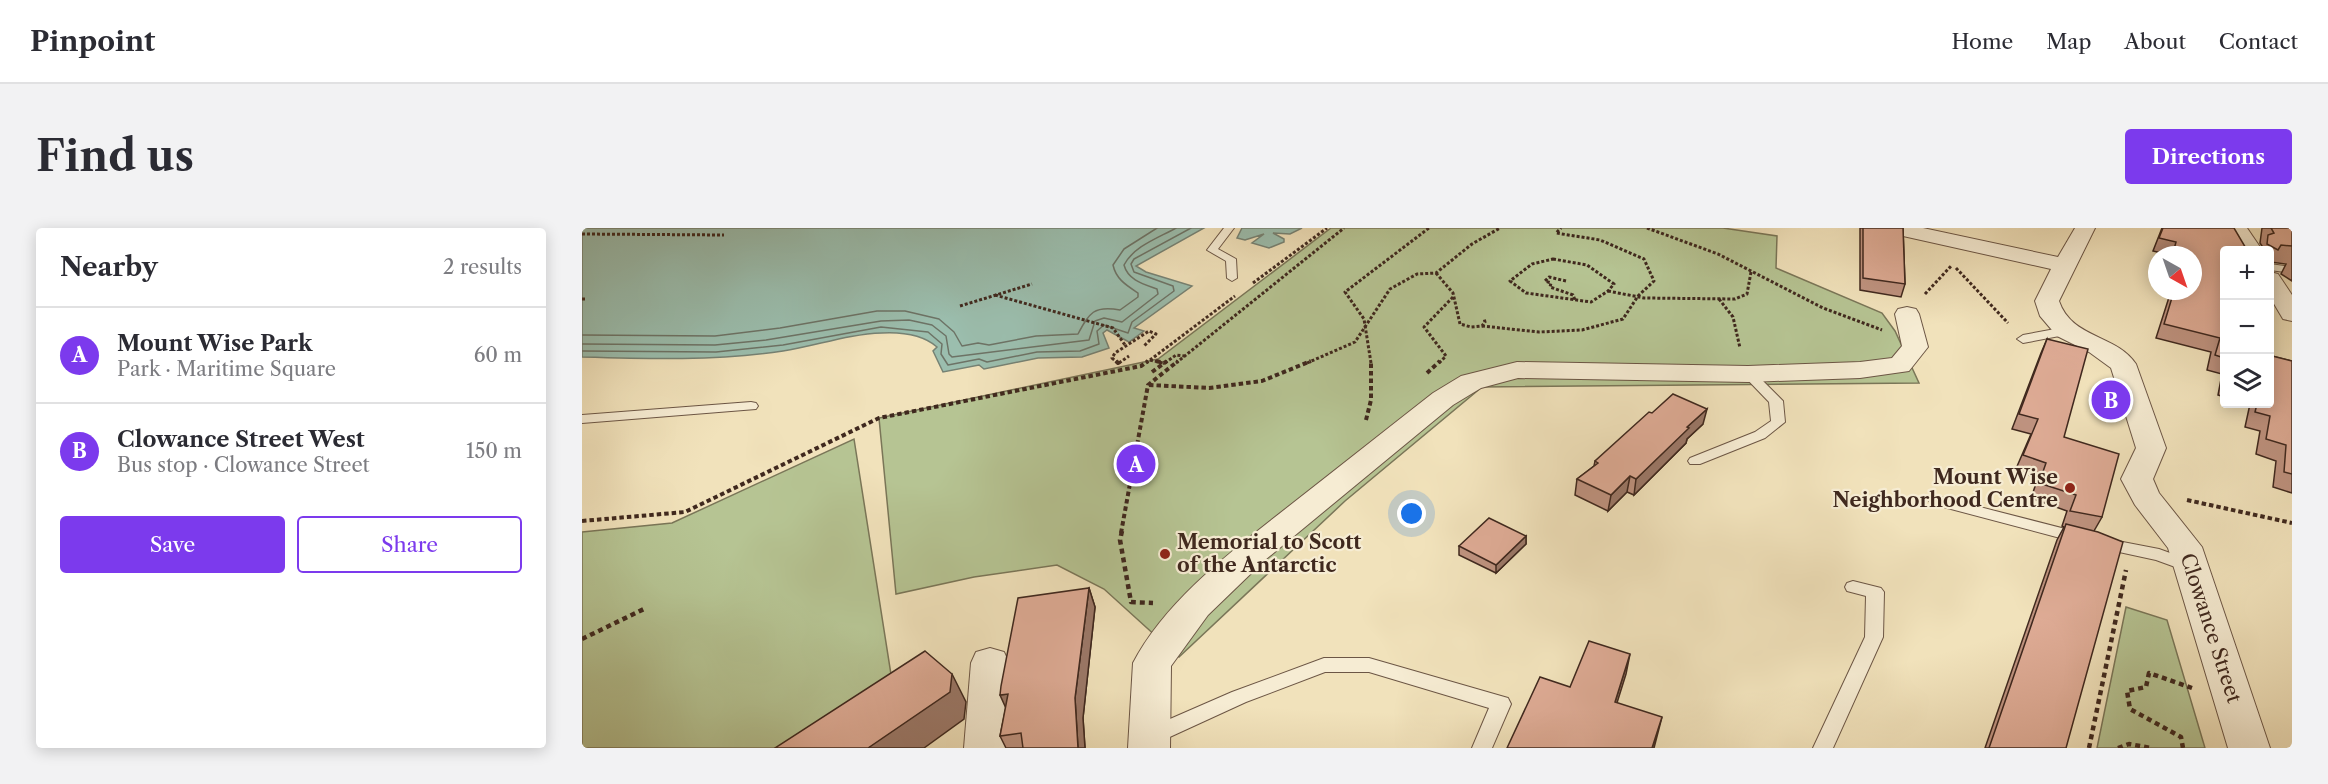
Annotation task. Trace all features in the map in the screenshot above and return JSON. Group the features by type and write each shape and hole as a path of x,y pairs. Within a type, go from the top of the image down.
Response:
{"street":[{"path":"1894,228 2064,265"},
{"path":"2085,228 2047,301 2059,323 2123,364 2151,448 2137,479 2141,490"},
{"path":"2237,228 2248,246"},
{"path":"2274,285 2292,314"},
{"path":"1148,743 1152,663 1195,606 1253,552 1443,399 1471,382 1517,370 1748,374 1860,370 1900,364 1915,347 1909,326"},
{"name":"Clowance Street","path":"2141,490 2174,529 2185,547 2249,748"},
{"path":"985,748 990,663"}],"lane":[{"path":"1229,228 1212,250 1231,259 1232,278"},
{"path":"2274,268 2292,270"},
{"path":"2023,339 2059,323"},
{"path":"1695,461 1760,435 1778,422 1776,401 1748,374"},
{"path":"582,418 751,406"},
{"path":"1937,501 2054,532 2159,555 2192,567"},
{"path":"1823,748 1874,637 1875,592 1853,587"},
{"path":"1148,743 1239,697 1324,665 1369,665 1501,704 1482,748"}],"path":[{"path":"582,521 685,512 879,418 1141,366 1327,228"},
{"path":"1195,606 1131,602 1120,540 1148,385 1344,228"},
{"path":"1365,421 1370,414 1371,380 1366,326 1364,318 1345,292 1429,228"},
{"path":"1148,385 1209,388 1262,381 1355,342 1390,289 1417,274 1436,273 1472,244 1500,228"},
{"path":"1436,273 1443,278 1454,296 1455,315 1460,324 1468,328 1482,326 1539,332 1582,330 1623,318 1638,296 1654,281 1644,259 1600,240 1556,233 1561,228"},
{"path":"1647,228 1726,258 1838,316 1866,326 1909,326 1953,264"},
{"path":"582,234 724,235"},
{"path":"1944,239 1940,251 2023,339"},
{"path":"1558,259 1587,265 1614,284 1608,291 1591,302 1526,293 1510,281 1533,263 1558,259"},
{"path":"1608,291 1638,296 1735,299 1748,294 1751,272"},
{"path":"1566,281 1549,277 1545,281 1551,283 1550,287 1573,295 1575,300"},
{"path":"960,306 1032,284"},
{"path":"995,295 1113,328 1125,345"},
{"path":"1420,380 1446,356 1424,327 1454,296"},
{"path":"1718,298 1734,317 1748,374"},
{"path":"1482,326 1485,322 1484,318"},
{"path":"1130,356 1118,363 1112,358 1125,345 1149,331 1156,334 1144,346"},
{"path":"1161,375 1152,372 1176,355 1184,356"},
{"path":"1150,359 1165,363"},
{"path":"2141,490 2292,523"},
{"path":"2089,748 2130,549"},
{"path":"582,639 644,609"},
{"path":"2183,748 2181,737 2130,709 2127,691 2146,687 2149,673 2196,689 2233,698"},
{"path":"2118,748 2123,744 2133,744 2151,748"}],"green space":[{"path":"1331,228 1723,228 1777,236 1776,268 1882,313 1895,331 1919,383 1482,387 1345,501 1179,657 1104,589 1057,565 974,577 896,594 879,418 1158,359"},
{"path":"854,439 895,700 820,748 582,748 582,532 672,523"},
{"path":"2126,607 2167,620 2205,748 2097,748"}],"water":[{"path":"582,228 1204,228 1136,266 1146,272 1192,286 1134,328 1144,331 1129,342 1107,330 1103,333 1109,348 1082,357 1038,358 984,369 979,365 943,372 933,351 937,347 925,339 897,333 857,336 783,351 708,358 582,357"},
{"path":"1242,228 1302,228 1290,234 1273,233 1284,239 1284,242 1269,248 1252,243 1264,234 1245,240 1237,238"}],"building":[{"path":"1863,228 1903,228 1905,284 1863,278"},
{"path":"2163,228 2234,228 2245,246 2220,246 2220,338 2164,324 2171,300 2202,300 2202,246 2175,246 2176,242 2159,238"},
{"path":"2271,228 2292,228 2292,246 2281,245 2278,250 2267,244 2268,235 2274,233"},
{"path":"2220,338 2220,357 2215,355"},
{"path":"2047,339 2088,349 2064,437 2119,454 2102,517 2070,511 2076,495 2039,483 2046,463 2023,455 2038,419 2019,414"},
{"path":"2274,356 2292,361 2292,474 2284,472 2286,445 2266,439 2270,416 2255,412 2256,408 2274,408"},
{"path":"1673,394 1707,409 1636,479 1630,476 1611,495 1577,479 1598,463 1595,461 1649,412 1652,413"},
{"path":"1489,518 1526,536 1496,565 1459,546"},
{"path":"2066,524 2098,532 2123,542 2066,748 1989,748"},
{"path":"1089,588 1075,698 1078,748 1023,748 1021,733 1000,736 1008,694 1000,695 1001,686 1018,598"},
{"path":"1589,641 1630,654 1615,702 1662,717 1652,748 1507,748 1540,677 1570,687"},
{"path":"925,651 952,674 950,692 868,748 775,748"}],"place":[{"name":"Clowance Street West","path":"2111,400"},
{"name":"Mount Wise Park","path":"1136,464"},
{"name":"Mount Wise Neighborhood Centre","path":"2070,488"},
{"name":"Memorial to Scott of the Antarctic","path":"1165,554"}]}
